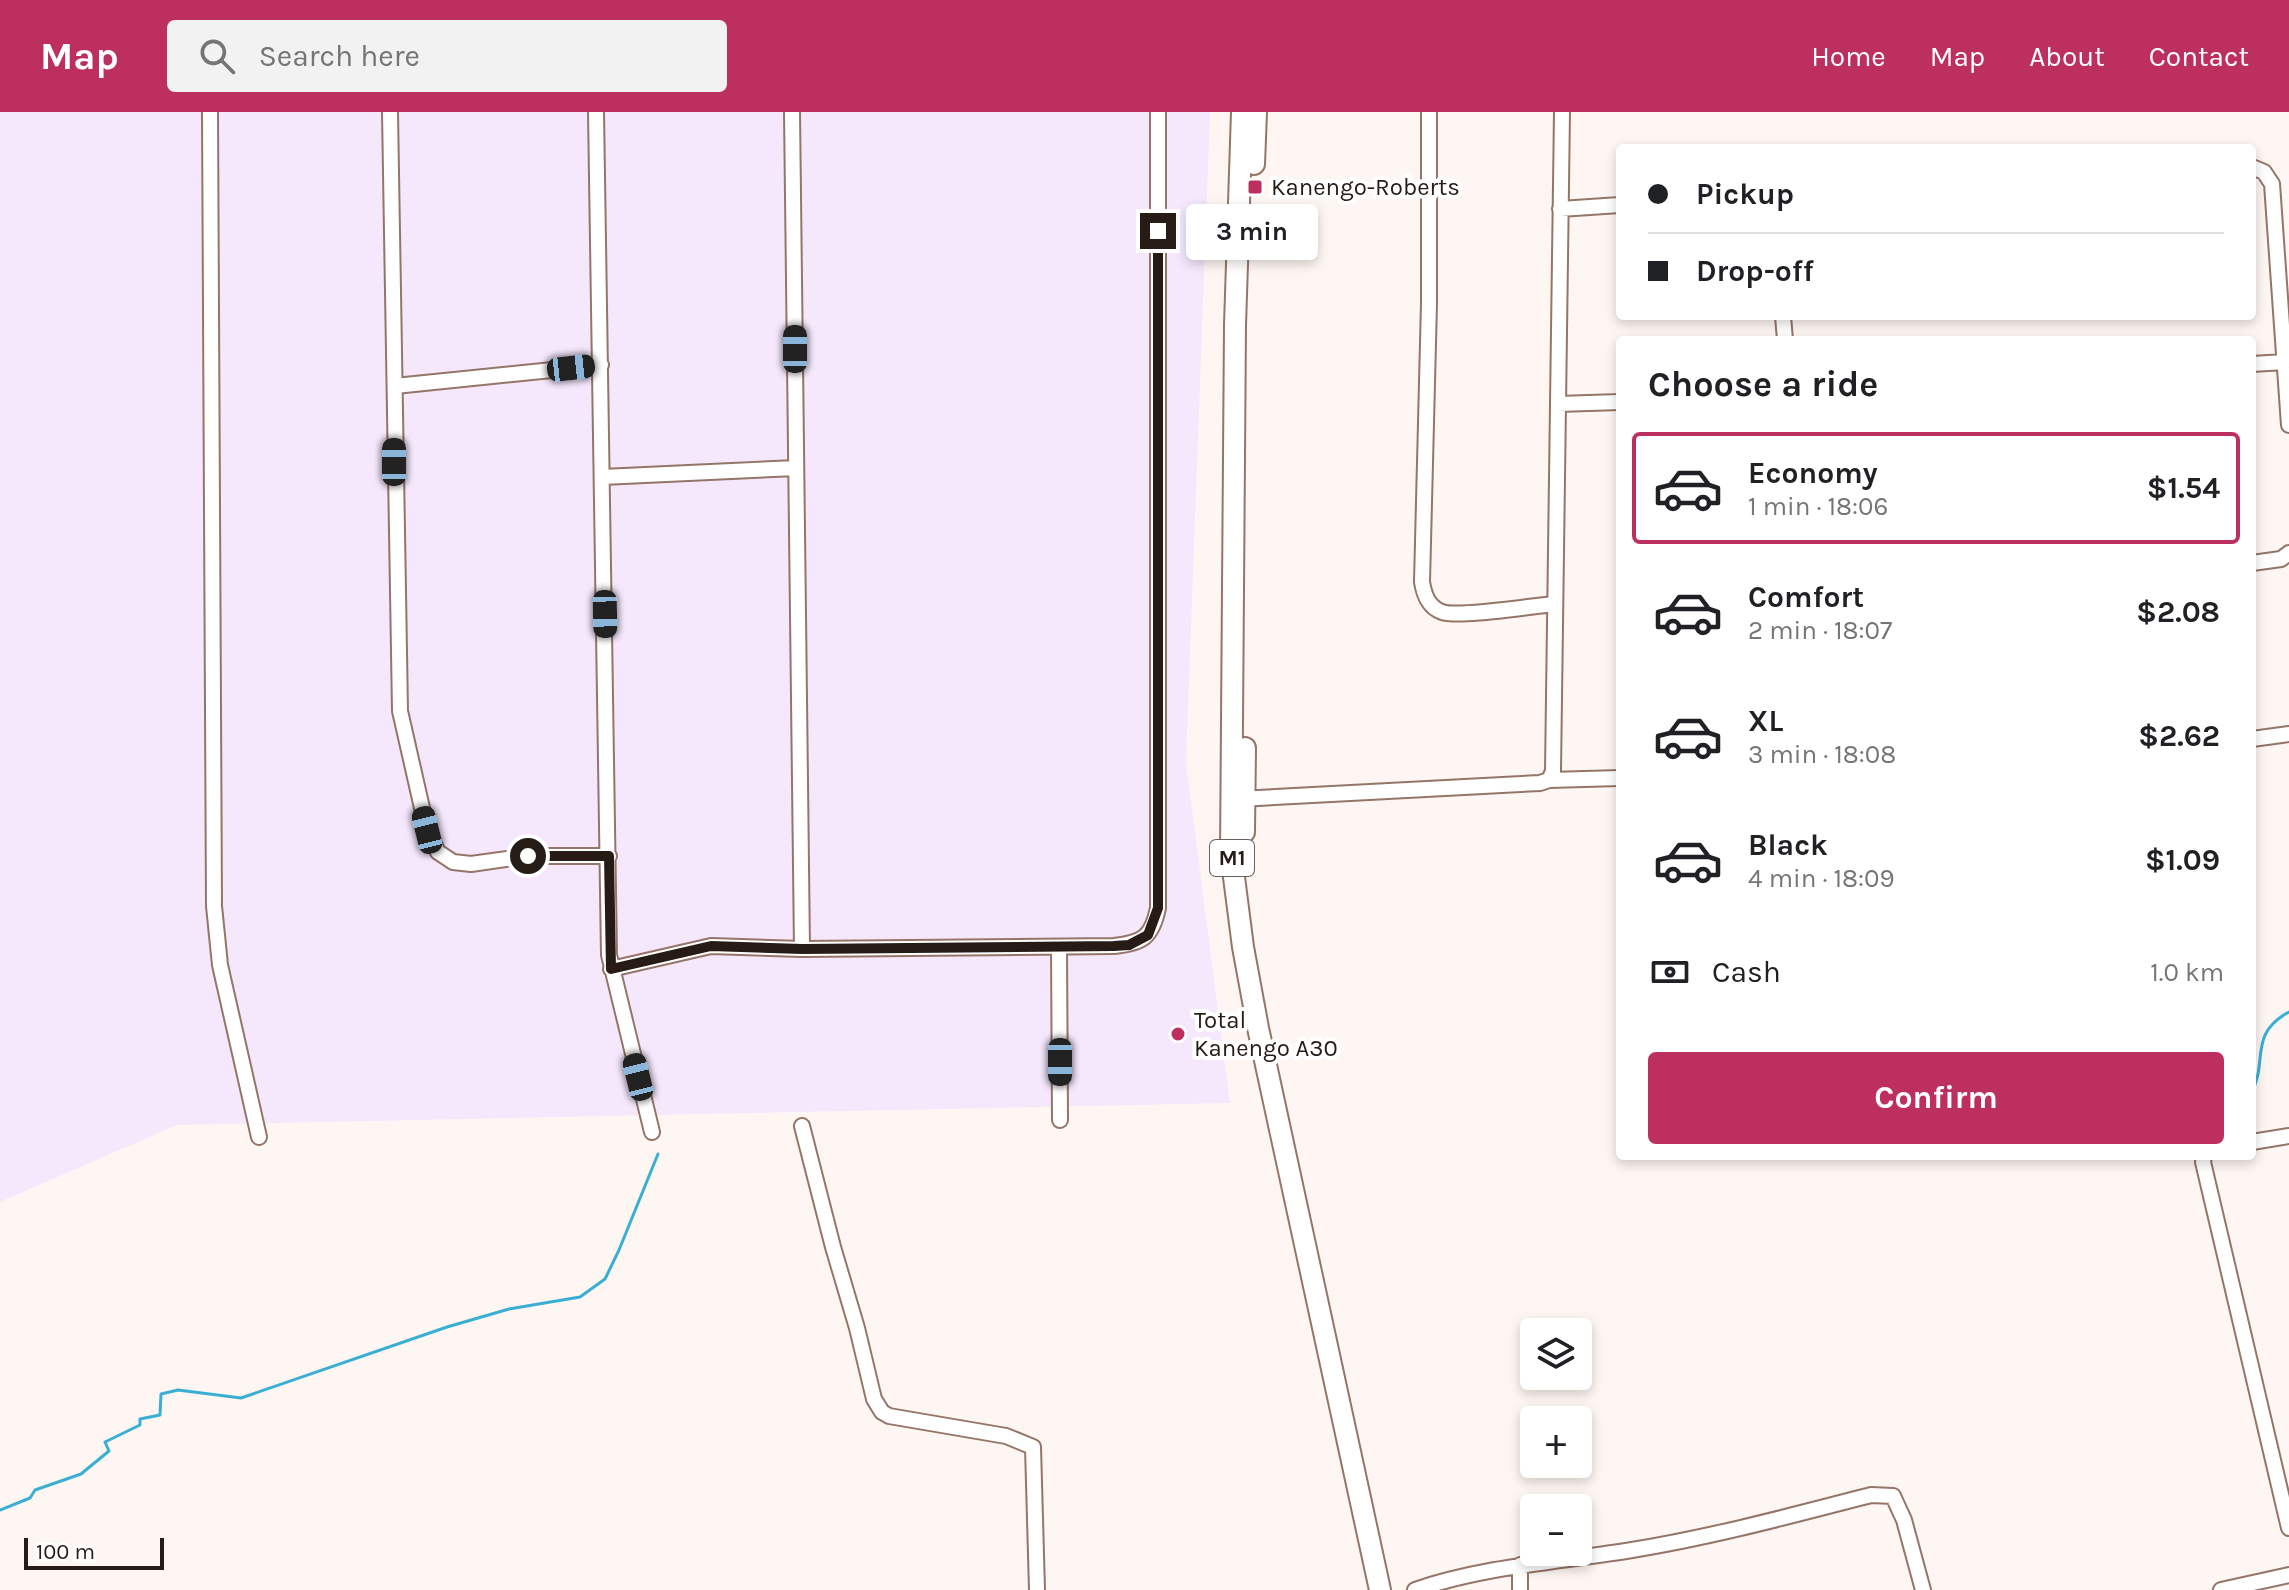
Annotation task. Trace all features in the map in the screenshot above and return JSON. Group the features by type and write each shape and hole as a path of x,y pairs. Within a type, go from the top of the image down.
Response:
{"highway":[{"name":"M1","path":"1242,112 1235,325 1237,799 1247,883 1273,1035 1391,1590"},
{"name":"M1","path":"1256,112 1237,799 1231,854 1258,1028 1380,1590"}],"street":[{"path":"210,112 214,906 220,965 259,1137"},
{"path":"390,112 400,711 427,830 434,846 453,862 471,864 528,856 609,856"},
{"path":"596,112 611,969 652,1132"},
{"path":"792,112 802,949"},
{"path":"611,969 711,946 802,949 1059,947 1129,945 1148,935 1158,908 1158,112"},
{"path":"1429,112 1424,593 1434,608 1453,614 1554,604"},
{"path":"1549,780 1554,761 1562,112"},
{"path":"2256,169 2264,172 2272,184 2289,425"},
{"path":"1560,209 1616,205"},
{"path":"2256,364 2285,362"},
{"path":"395,386 601,365"},
{"path":"1558,404 1616,402"},
{"path":"602,477 796,468"},
{"path":"2256,562 2281,559 2289,553"},
{"path":"2256,738 2289,734"},
{"path":"1237,799 1616,778"},
{"path":"1059,947 1060,1120"},
{"path":"802,1126 877,1406 889,1416 1006,1436 1033,1447 1037,1590"},
{"path":"2256,1141 2289,1136"},
{"path":"2203,1160 2289,1528"},
{"path":"1592,1555 1626,1551 1871,1495 1893,1496 1904,1520 1923,1590"},
{"path":"1415,1590 1438,1582 1520,1565"},
{"path":"1520,1566 1520,1590"},
{"path":"2221,1590 2289,1575"}],"shaded area":[{"path":"0,112 1210,112 1186,763 1230,1103 177,1125 0,1202"}],"waterway":[{"path":"2256,1082 2263,1039 2276,1021 2289,1012"},
{"path":"0,1510 30,1498 35,1490 81,1474 109,1451 105,1442 140,1425 140,1419 160,1415 161,1394 178,1390 241,1398 447,1327 509,1309 580,1297 605,1279 658,1154"}],"place":[{"name":"Kanengo-Roberts","path":"1255,187"},
{"name":"Total Kanengo A30","path":"1178,1034"}],"route":[{"path":"528,856 609,856 611,969 711,946 802,949 1114,946 1129,945 1148,935 1158,908 1158,231"}]}
